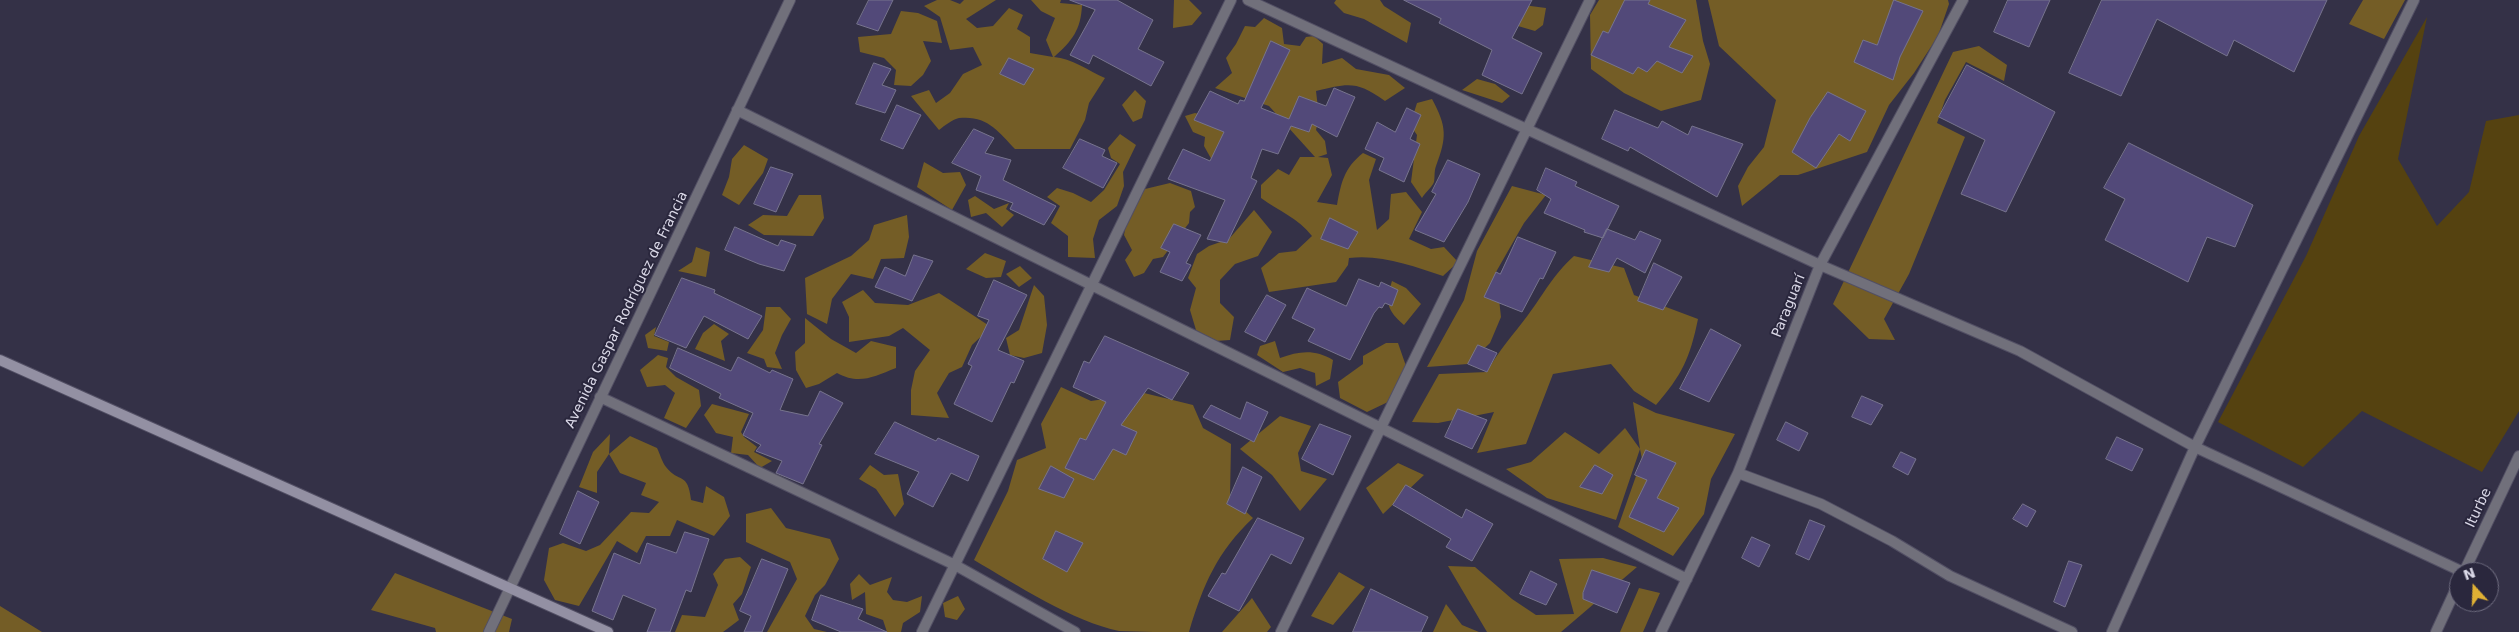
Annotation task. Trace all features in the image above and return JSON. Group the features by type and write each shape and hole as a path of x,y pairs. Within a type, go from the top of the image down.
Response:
{"street":[{"name":"Avenida Gaspar Rodríguez de Francia","path":"489,632 509,586 790,0"},
{"path":"922,632 1231,0"},
{"path":"1248,0 1820,265 2020,351 2195,446 2449,565"},
{"path":"1281,632 1590,0"},
{"name":"Paraguarí","path":"1661,632 1738,473 1820,265 1963,0"},
{"path":"2112,632 2195,446 2414,0"},
{"path":"737,110 1687,579"},
{"path":"0,360 509,586 608,632"},
{"path":"600,397 955,565 1075,632"},
{"name":"Iturbe","path":"2468,562 2519,456"},
{"path":"1738,473 1821,504 1892,541 1950,576 2072,632"},
{"path":"2436,632 2449,604"}],"shaded area":[{"path":"937,0 950,0 960,4 964,0 996,0 966,19 977,28 993,26 1009,8 1023,15 1017,29 1030,37 1030,53 1053,57 1046,40 1055,18 1041,11 1031,0 1061,0 1060,3 1082,5 1080,21 1071,40 1054,57 1073,62 1105,78 1089,103 1085,120 1070,149 1015,149 997,130 977,119 959,118 939,130 911,96 929,90 936,103 950,93 963,74 982,65 973,47 950,50 940,17 924,6"},
{"path":"1174,0 1189,0 1202,13 1192,25 1173,28"},
{"path":"1336,0 1380,0 1384,6 1411,23 1407,43 1364,19 1344,13 1334,3"},
{"path":"1599,0 1696,0 1703,41 1710,64 1701,100 1661,111 1624,93 1591,69 1590,15"},
{"path":"1708,0 1948,0 1949,4 1938,36 1914,73 1889,105 1867,152 1798,175 1780,175 1742,206 1738,186 1748,167 1764,147 1776,100 1719,46"},
{"path":"2363,0 2405,0 2384,39 2349,24"},
{"path":"1523,5 1546,8 1543,25 1535,31 1518,26"},
{"path":"901,11 918,13 937,21 942,43 923,41 931,61 923,75 911,86 894,85 896,70 884,58 860,52 858,37 891,34"},
{"path":"2427,17 2398,159 2437,226 2469,192 2486,121 2519,115 2519,411 2482,472 2362,411 2303,467 2218,422 2306,256 2359,136"},
{"path":"1264,18 1282,28 1284,44 1300,46 1306,37 1314,36 1323,44 1322,64 1342,58 1356,69 1389,75 1405,88 1385,101 1367,90 1352,85 1316,91 1319,117 1316,130 1325,141 1327,154 1318,157 1328,158 1332,175 1317,202 1337,205 1344,176 1351,164 1363,153 1376,159 1369,180 1377,230 1389,219 1391,194 1406,192 1422,212 1409,239 1431,249 1444,247 1458,262 1443,276 1385,259 1349,258 1348,265 1336,282 1269,292 1261,268 1279,253 1296,251 1312,236 1294,219 1261,198 1261,185 1278,169 1289,175 1300,157 1315,157 1269,106 1215,88 1232,73 1226,58 1245,26 1255,27"},
{"path":"1979,46 2007,65 2004,81 1966,62 1945,100 1937,123 1965,137 1909,274 1884,319 1895,340 1869,339 1833,304 1953,52"},
{"path":"1477,79 1495,84 1510,96 1502,103 1462,90"},
{"path":"1135,90 1146,101 1142,118 1133,122 1122,105"},
{"path":"1432,99 1443,125 1444,139 1435,168 1434,182 1422,198 1411,182 1417,135 1410,125 1417,103"},
{"path":"1195,113 1221,120 1239,132 1213,162 1204,146 1205,137 1193,132 1185,116"},
{"path":"1120,134 1136,145 1123,172 1124,186 1117,206 1099,220 1093,239 1095,258 1068,257 1068,236 1051,223 1060,206 1047,197 1057,188 1091,202 1104,190 1120,164 1111,158 1108,148"},
{"path":"744,145 768,159 763,173 739,205 722,195 729,177 732,159"},
{"path":"924,162 943,173 960,172 966,185 952,210 917,187"},
{"path":"1170,183 1191,191 1195,207 1190,212 1189,223 1163,257 1153,259 1144,273 1134,277 1125,260 1132,250 1124,235 1129,209 1145,189"},
{"path":"1512,186 1546,195 1524,223 1496,272 1501,317 1490,343 1468,364 1427,367 1464,300 1477,251"},
{"path":"799,195 821,195 824,218 813,236 764,235 748,225 763,215 787,216"},
{"path":"975,196 994,209 1009,203 1006,209 1014,215 1002,227 986,213 971,217 968,200"},
{"path":"1254,210 1272,232 1258,256 1235,264 1220,280 1220,303 1234,317 1230,340 1216,341 1196,330 1190,310 1196,288 1188,278 1197,254 1209,246 1229,239"},
{"path":"907,215 909,237 904,258 881,259 873,279 851,274 832,299 827,324 807,314 805,278 851,256 869,240 874,225"},
{"path":"696,247 710,252 706,277 678,271 692,262"},
{"path":"985,253 1006,261 1001,277 986,278 966,269"},
{"path":"1574,256 1624,268 1634,295 1698,319 1692,345 1684,365 1679,375 1656,405 1634,391 1611,364 1553,374 1526,444 1477,453 1494,412 1438,423 1412,422 1439,374 1487,372 1555,277"},
{"path":"1020,266 1032,278 1019,287 1006,274"},
{"path":"1392,281 1406,288 1421,304 1404,325 1394,315 1389,306 1388,301"},
{"path":"1034,285 1044,296 1047,325 1042,353 1024,358 1010,355 1006,338 1019,330"},
{"path":"863,290 875,303 908,305 939,293 991,327 972,345 962,367 949,373 937,393 949,418 911,415 911,390 915,371 930,350 903,328 889,336 849,342 849,317 842,302"},
{"path":"766,307 780,307 791,319 775,353 782,369 767,367 764,359 747,353 763,330"},
{"path":"805,318 831,339 856,353 871,341 896,347 896,368 873,377 859,379 852,379 837,373 819,384 806,388 796,370 795,352 805,343"},
{"path":"714,324 729,334 721,341 725,361 695,349 703,333"},
{"path":"656,327 654,336 669,342 667,351 648,348 645,335"},
{"path":"1275,341 1280,358 1307,352 1320,354 1333,360 1330,379 1316,386 1315,373 1300,368 1283,372 1257,355 1260,346"},
{"path":"1386,343 1398,343 1406,366 1390,401 1367,412 1340,398 1338,382 1363,364 1363,356"},
{"path":"658,355 668,358 666,367 676,377 699,390 701,406 686,428 664,418 675,393 665,385 647,387 640,370"},
{"path":"1061,387 1091,401 1144,393 1193,405 1203,428 1231,444 1230,497 1253,518 1230,544 1213,570 1200,599 1189,632 1119,631 1102,626 1064,611 974,560 1008,491 1017,460 1046,448 1041,424"},
{"path":"1633,402 1656,413 1735,434 1711,479 1704,514 1673,556 1618,527 1642,459"},
{"path":"712,404 749,414 741,432 744,437 757,447 754,452 772,461 760,468 748,455 731,453 733,437 716,433 704,415"},
{"path":"1280,416 1311,426 1298,453 1301,471 1327,479 1300,511 1272,475 1240,449"},
{"path":"1625,428 1640,449 1616,520 1547,498 1506,469 1531,462 1565,432 1599,454"},
{"path":"610,434 609,454 597,472 597,493 579,487 593,452"},
{"path":"630,436 657,448 666,467 688,485 691,500 703,503 706,486 724,497 730,516 714,536 677,520 670,536 646,536 637,553 617,541 579,606 555,600 544,580 549,548 563,543 586,551 600,545 631,512 649,513 659,502 641,495 646,483 620,473 609,454"},
{"path":"1398,463 1424,475 1383,514 1366,488"},
{"path":"870,465 884,475 898,474 904,504 895,517 876,489 859,479"},
{"path":"771,508 786,528 830,539 839,559 825,585 815,595 805,616 814,629 827,632 767,632 797,579 790,562 746,542 746,514"},
{"path":"740,557 751,567 742,594 733,604 739,620 723,632 675,632 682,615 705,617 718,585 713,574 725,559"},
{"path":"1603,558 1637,567 1561,632 1487,632 1448,566 1475,567 1512,599 1536,615 1574,614 1559,559"},
{"path":"1339,572 1365,587 1333,625 1311,616"},
{"path":"395,573 512,619 509,632 436,632 435,628 371,610"},
{"path":"859,574 870,585 892,577 887,592 893,600 907,602 922,596 920,612 903,623 901,632 887,632 883,620 866,614 865,592 852,600 850,584"},
{"path":"1639,588 1660,593 1643,632 1620,632"},
{"path":"958,596 965,609 957,620 945,617 943,603"},
{"path":"1252,598 1271,627 1267,632 1222,632"},
{"path":"1446,604 1462,625 1479,632 1433,632"},
{"path":"0,606 42,632 0,632"}],"building":[{"path":"869,0 893,0 878,31 857,24"},
{"path":"1070,0 1117,0 1153,20 1138,49 1164,62 1151,86 1093,55 1089,64 1070,55 1095,10"},
{"path":"1404,0 1532,0 1512,38 1542,53 1522,94 1482,75 1492,50 1439,23 1441,19"},
{"path":"1625,0 1650,0 1648,4 1686,20 1669,47 1693,56 1682,73 1657,61 1647,72 1638,67 1633,74 1591,55 1603,31 1608,33"},
{"path":"1894,0 1923,11 1900,57 1893,80 1854,62 1863,40 1877,45"},
{"path":"2008,0 2050,0 2029,47 1994,32"},
{"path":"2102,0 2327,0 2294,72 2234,40 2227,56 2157,19 2121,96 2069,73"},
{"path":"1271,41 1290,50 1261,108 1289,119 1299,96 1326,106 1334,88 1355,97 1337,137 1312,124 1309,132 1291,126 1278,154 1262,149 1251,178 1257,181 1227,243 1207,239 1225,200 1168,179 1183,149 1210,161 1224,132 1194,120 1210,91 1238,104 1240,100 1244,101"},
{"path":"1009,58 1034,69 1024,85 1000,74"},
{"path":"874,63 891,69 882,85 896,90 885,113 856,104"},
{"path":"1967,65 2055,112 2006,212 1961,194 1985,140 1939,117"},
{"path":"1828,92 1866,111 1850,141 1839,134 1816,168 1792,152 1810,118"},
{"path":"897,105 921,115 903,149 881,140"},
{"path":"1407,108 1421,115 1410,139 1420,144 1404,182 1379,170 1384,158 1365,149 1377,122 1395,132"},
{"path":"1615,110 1658,128 1662,121 1688,135 1692,126 1743,144 1717,197 1630,147 1628,151 1602,139"},
{"path":"974,129 994,138 985,153 1011,160 1003,180 1056,206 1044,225 1010,209 1013,203 976,190 981,176 952,163"},
{"path":"1080,139 1105,150 1102,156 1117,163 1103,188 1063,168"},
{"path":"2129,143 2253,205 2235,247 2207,237 2188,282 2105,240 2125,199 2104,188"},
{"path":"1448,160 1480,174 1468,202 1444,242 1415,230 1436,194 1432,192"},
{"path":"771,167 793,174 776,212 754,204"},
{"path":"1546,168 1577,182 1575,186 1619,206 1603,238 1584,232 1585,230 1544,213 1551,199 1537,190"},
{"path":"1330,218 1358,232 1348,249 1321,239"},
{"path":"1174,224 1201,235 1186,263 1191,265 1182,281 1160,272 1170,252 1161,248"},
{"path":"735,227 778,246 781,240 796,245 784,271 759,264 725,250"},
{"path":"1607,229 1635,240 1640,231 1661,240 1645,273 1617,258 1609,272 1589,267"},
{"path":"1518,237 1556,252 1543,279 1540,278 1522,312 1484,297 1496,272 1500,274"},
{"path":"914,255 933,261 912,301 875,287 885,267 905,276"},
{"path":"1654,263 1682,277 1663,310 1638,301"},
{"path":"682,278 715,290 714,293 762,316 748,339 704,316 686,348 655,335"},
{"path":"1359,279 1379,287 1381,282 1398,290 1392,306 1385,303 1382,308 1379,307 1374,313 1350,360 1308,341 1315,329 1292,318 1307,288 1346,306"},
{"path":"994,280 1027,295 998,350 1024,361 1014,383 1011,382 992,422 954,404 972,366 968,364 989,320 978,316"},
{"path":"1267,295 1286,305 1265,342 1245,332"},
{"path":"1711,329 1741,345 1709,402 1680,389"},
{"path":"1105,336 1189,373 1172,400 1148,388 1121,425 1137,432 1126,455 1113,449 1094,480 1065,468 1080,438 1086,440 1106,402 1073,387 1084,361 1089,363"},
{"path":"1478,345 1497,353 1487,372 1468,364"},
{"path":"678,348 731,371 738,357 770,373 772,370 793,379 780,410 808,416 820,391 843,403 819,444 822,445 803,484 776,473 782,461 756,451 761,445 743,435 753,413 719,398 721,394 670,368"},
{"path":"1862,396 1883,405 1871,425 1852,417"},
{"path":"1247,402 1268,412 1254,442 1203,417 1211,405 1240,419"},
{"path":"1458,409 1487,420 1472,449 1445,437"},
{"path":"895,422 936,441 938,438 979,456 968,481 951,473 933,507 907,494 919,472 875,454"},
{"path":"1786,422 1808,433 1799,451 1777,440"},
{"path":"1320,424 1351,436 1333,475 1302,459"},
{"path":"2117,437 2143,449 2132,471 2106,459"},
{"path":"1646,450 1676,463 1657,498 1679,508 1664,532 1629,517 1647,480 1635,475"},
{"path":"1901,452 1916,459 1908,475 1893,467"},
{"path":"1595,465 1613,475 1602,494 1580,487"},
{"path":"1051,466 1074,479 1064,498 1039,489"},
{"path":"1243,467 1262,477 1245,514 1227,504"},
{"path":"1406,485 1462,518 1466,509 1493,524 1472,561 1446,547 1451,539 1393,505"},
{"path":"578,491 599,502 580,544 560,534"},
{"path":"2023,504 2036,511 2027,527 2013,519"},
{"path":"1258,518 1304,538 1291,564 1271,554 1239,611 1208,596 1222,573 1225,574"},
{"path":"1810,520 1825,526 1809,560 1796,554"},
{"path":"1056,531 1083,543 1067,572 1043,559"},
{"path":"685,532 709,539 691,592 686,590 670,632 647,632 656,609 623,595 613,620 592,611 614,553 640,564 647,543 676,553"},
{"path":"1752,537 1770,545 1759,567 1742,558"},
{"path":"762,559 788,569 762,632 744,632 751,616 740,611"},
{"path":"2069,561 2082,565 2065,607 2054,602"},
{"path":"1592,570 1630,583 1617,613 1583,599 1583,593"},
{"path":"1531,571 1557,584 1546,605 1520,594"},
{"path":"1371,589 1428,617 1421,632 1353,632"},
{"path":"821,595 863,609 858,619 887,632 841,632 812,620"}]}
